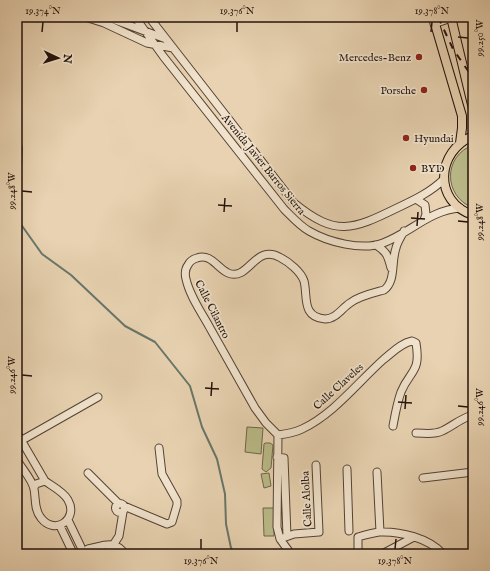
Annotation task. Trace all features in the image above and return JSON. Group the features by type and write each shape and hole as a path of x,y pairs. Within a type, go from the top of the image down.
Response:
{"main road":[{"path":"451,18 473,108"},
{"path":"433,20 462,116 460,143"},
{"path":"473,136 460,143 453,150 447,159 444,169 444,179 449,196 460,208 473,215"}],"street":[{"path":"86,17 104,23 146,42 173,48"},
{"path":"107,17 166,39"},
{"name":"Avenida Javier Barros Sierra","path":"135,17 155,45 279,203 296,221 309,231 335,242 357,245 376,245 383,243 443,210 460,208"},
{"name":"Avenida Javier Barros Sierra","path":"149,17 294,203 310,216 323,223 336,226 348,227 358,225 373,220 416,199 434,188 444,179"},
{"path":"433,20 461,17"},
{"path":"465,17 473,18"},
{"path":"416,199 425,205 426,214 424,220"},
{"name":"Calle Cilantro","path":"278,435 266,423 255,408 199,309 186,279 185,272 190,261 205,257 210,259 225,272 236,274 241,273 257,258 263,255 275,255 288,263 301,275 304,282 308,310 312,315 325,319 336,315 350,302 384,290 388,287 396,249 404,231"},
{"path":"376,245 383,249 387,254 392,270"},
{"name":"Calle Claveles","path":"278,435 301,430 314,422 347,396 367,374 402,345 412,340 416,343 418,361 402,392 393,426"},
{"path":"19,442 98,397"},
{"path":"416,433 430,434 441,432 461,419 473,415"},
{"path":"17,433 19,442 45,481 65,496 71,506 71,513 68,520 60,526 54,526 42,519 38,512 34,488 17,460"},
{"path":"278,435 278,527 291,554"},
{"path":"88,473 122,507 167,524 172,522 177,501 162,474 159,448"},
{"name":"Calle Alolba","path":"283,538 294,534 319,532 316,465"},
{"path":"347,469 349,531"},
{"path":"377,472 380,532"},
{"path":"423,478 473,472"},
{"path":"34,488 36,484 45,481"},
{"path":"108,554 119,536 122,507"},
{"path":"68,520 87,550"},
{"path":"60,526 73,553 76,549 87,550 113,544 118,546 125,554"},
{"path":"358,554 358,537 380,532 414,537 429,543 443,554"},
{"path":"382,554 414,537"}],"green space":[{"path":"473,145 473,156 470,166 473,173 473,208 463,202 456,195 450,176 456,158 463,150"},
{"path":"247,427 263,428 261,454 245,452"},
{"path":"265,443 270,443 273,445 271,468 266,472 262,469"},
{"path":"269,473 271,486 264,488 261,474"},
{"path":"263,508 274,508 274,536 264,536"}],"waterway":[{"path":"17,122 22,149 17,203"},
{"path":"17,210 20,223 42,254 71,275 125,326 155,342 190,386 202,427 217,459 225,494 226,524 231,548 236,554"}],"railway":[{"path":"438,17 453,49 473,78"}],"place":[{"name":"Mercedes-Benz","path":"419,57"},
{"name":"Porsche","path":"424,90"},
{"name":"Hyundai","path":"406,138"},
{"name":"BYD","path":"413,168"}]}
